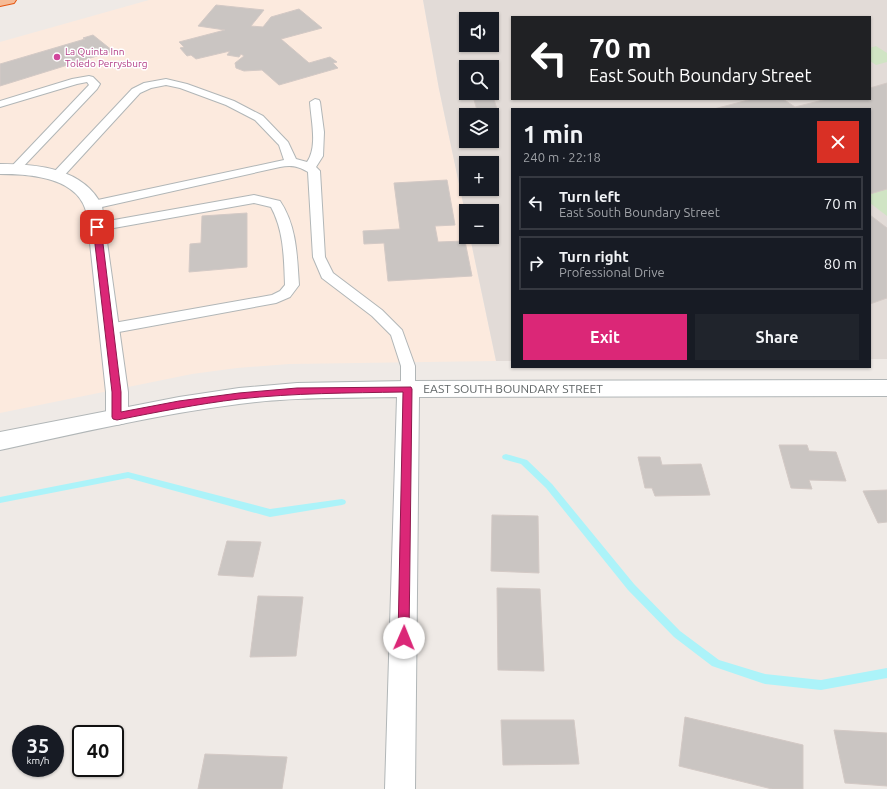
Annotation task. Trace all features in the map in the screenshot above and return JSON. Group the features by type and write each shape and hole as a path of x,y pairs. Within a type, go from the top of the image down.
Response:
{"highway":[{"path":"0,2 9,0"}],"street":[{"path":"7,169 31,170 57,176 78,186 93,205 117,392 117,417"},
{"name":"EAST SOUTH BOUNDARY STREET","path":"0,441 179,405 239,396 297,391 408,389 887,388"},
{"path":"400,789 408,389"}],"lane":[{"path":"0,104 76,81 89,79 95,84 7,169"},
{"path":"57,176 136,91 148,85 166,82 183,86 230,103 259,118 284,144 291,162"},
{"path":"309,168 317,156 318,132 315,102"},
{"path":"93,205 266,166 291,162 304,164 314,171 319,257 327,275 377,314 397,333 408,366 408,389"},
{"path":"97,227 254,199 276,204 280,211 288,242 292,285 285,294 276,299 108,329"}],"shaded area":[{"path":"149,0 423,0 439,89 459,184 459,196 462,196 463,204 459,204 459,244 471,244 496,361 289,364 237,368 192,374 0,413 0,42"},
{"path":"423,0 887,0 887,359 871,359 871,108 511,108 511,361 496,361 471,244 499,244 499,204 463,204 462,196 499,196 499,156 459,156 459,184 439,89"}],"green space":[{"path":"876,46 887,53 887,62 876,65 871,62 871,48"},
{"path":"887,189 887,216 871,204 871,194"}],"building":[{"path":"216,5 264,10 251,26 263,27 271,17 299,9 322,28 281,39 309,63 330,57 337,62 333,63 338,68 279,85 262,70 244,71 236,68 235,63 244,56 241,54 239,57 227,55 230,51 196,59 191,55 187,56 180,48 184,47 179,42 225,30 198,26"},
{"name":"La Quinta Inn Toledo Perrysburg","path":"93,35 113,51 0,86 0,64 85,39 83,38"},
{"path":"887,83 887,189 871,194 871,108 718,108 748,100 784,100 795,107 823,100 871,100 871,88"},
{"path":"474,100 494,100 497,108 476,108"},
{"path":"447,180 455,225 435,226 438,242 459,241 459,244 466,244 472,276 388,281 384,243 364,244 363,231 400,229 394,183"},
{"path":"247,213 247,267 189,272 190,244 201,243 202,216"},
{"path":"871,216 887,228 887,298 871,304"},
{"path":"779,445 807,445 809,451 836,452 846,481 809,480 812,489 791,488"},
{"path":"638,457 660,457 662,465 701,464 710,495 655,496 652,488 645,488"},
{"path":"887,490 887,522 878,523 863,491"},
{"path":"492,515 538,516 539,573 491,571"},
{"path":"227,541 261,542 253,577 218,575"},
{"path":"497,588 540,589 544,671 498,670"},
{"path":"258,596 303,597 296,656 250,657"},
{"path":"685,717 803,745 803,789 772,789 679,766"},
{"path":"501,720 574,720 579,764 503,765"},
{"path":"834,730 887,733 887,786 845,783"},
{"path":"205,754 287,757 282,789 198,789"}],"waterway":[{"path":"506,457 524,462 549,486 631,587 677,634 716,663 765,679 821,685 887,673"},
{"path":"0,500 128,475 270,513 342,502"}],"place":[{"name":"La Quinta Inn Toledo Perrysburg","path":"57,57"}],"route":[{"path":"97,227 108,329 117,392 117,417 179,405 239,396 297,391 408,389 404,638"}]}
